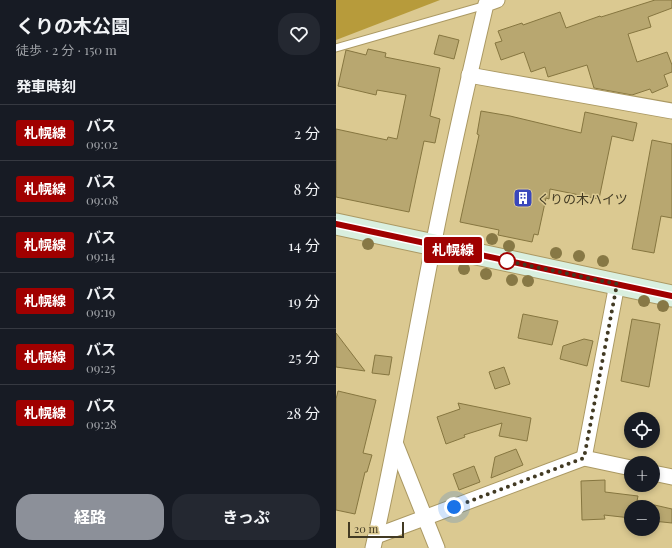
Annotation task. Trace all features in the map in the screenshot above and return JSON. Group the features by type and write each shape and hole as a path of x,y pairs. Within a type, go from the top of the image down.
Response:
{"street":[{"path":"375,542 396,445 433,246 469,75 492,2"},
{"path":"469,75 672,111"},
{"path":"336,224 672,296"},
{"path":"584,458 617,284"},
{"path":"396,445 438,548"},
{"path":"375,542 426,518 584,458 624,467"},
{"path":"660,475 672,478"}],"lane":[{"path":"336,48 492,2"}],"shaded area":[{"path":"336,0 440,0 336,40"}],"building":[{"path":"655,0 672,0 672,8 648,17 651,27 628,34 637,62 667,52 672,65 672,72 664,75 668,86 652,93 650,89 632,95 594,88 587,65 548,77 545,67 531,72 524,52 501,60 495,43 502,41 498,31 522,23 523,25 560,12 566,28 600,16 601,17"},
{"path":"439,35 459,40 454,59 434,54"},
{"path":"368,49 386,53 385,57 440,68 430,116 440,119 435,143 424,141 409,212 336,197 336,129 387,140 388,137 397,139 406,95 377,90 376,95 338,86 346,50 366,55"},
{"path":"481,111 510,116 581,133 585,112 637,123 633,141 612,136 599,199 550,189 549,199 546,198 538,235 534,234 532,242 498,235 499,230 460,222 479,135 477,134"},
{"path":"652,140 672,144 672,218 661,216 654,253 632,249"},
{"path":"523,314 558,321 552,345 518,338"},
{"path":"632,319 660,324 649,387 621,381"},
{"path":"336,333 365,371 336,367"},
{"path":"584,339 593,341 587,366 560,359 563,346"},
{"path":"375,355 392,357 389,375 372,373"},
{"path":"504,367 510,384 495,389 489,372"},
{"path":"338,391 376,400 363,453 372,455 367,472 365,472 355,514 336,510 336,399"},
{"path":"458,403 531,418 527,441 499,436 502,423 464,435 465,437 446,444 437,417 460,409"},
{"path":"516,449 523,465 491,478 495,457"},
{"path":"474,466 480,482 459,490 453,474"},
{"path":"605,480 605,492 638,496 637,500 624,500 624,517 604,515 605,519 582,520 581,481"},
{"path":"660,506 672,509 672,523 660,522"}],"bus line":[{"name":"札幌線","path":"336,224 672,296"}],"place":[{"name":"くりの木ハイツ","path":"523,198"}],"route":[{"path":"454,507 584,458 617,284 507,261"}]}
